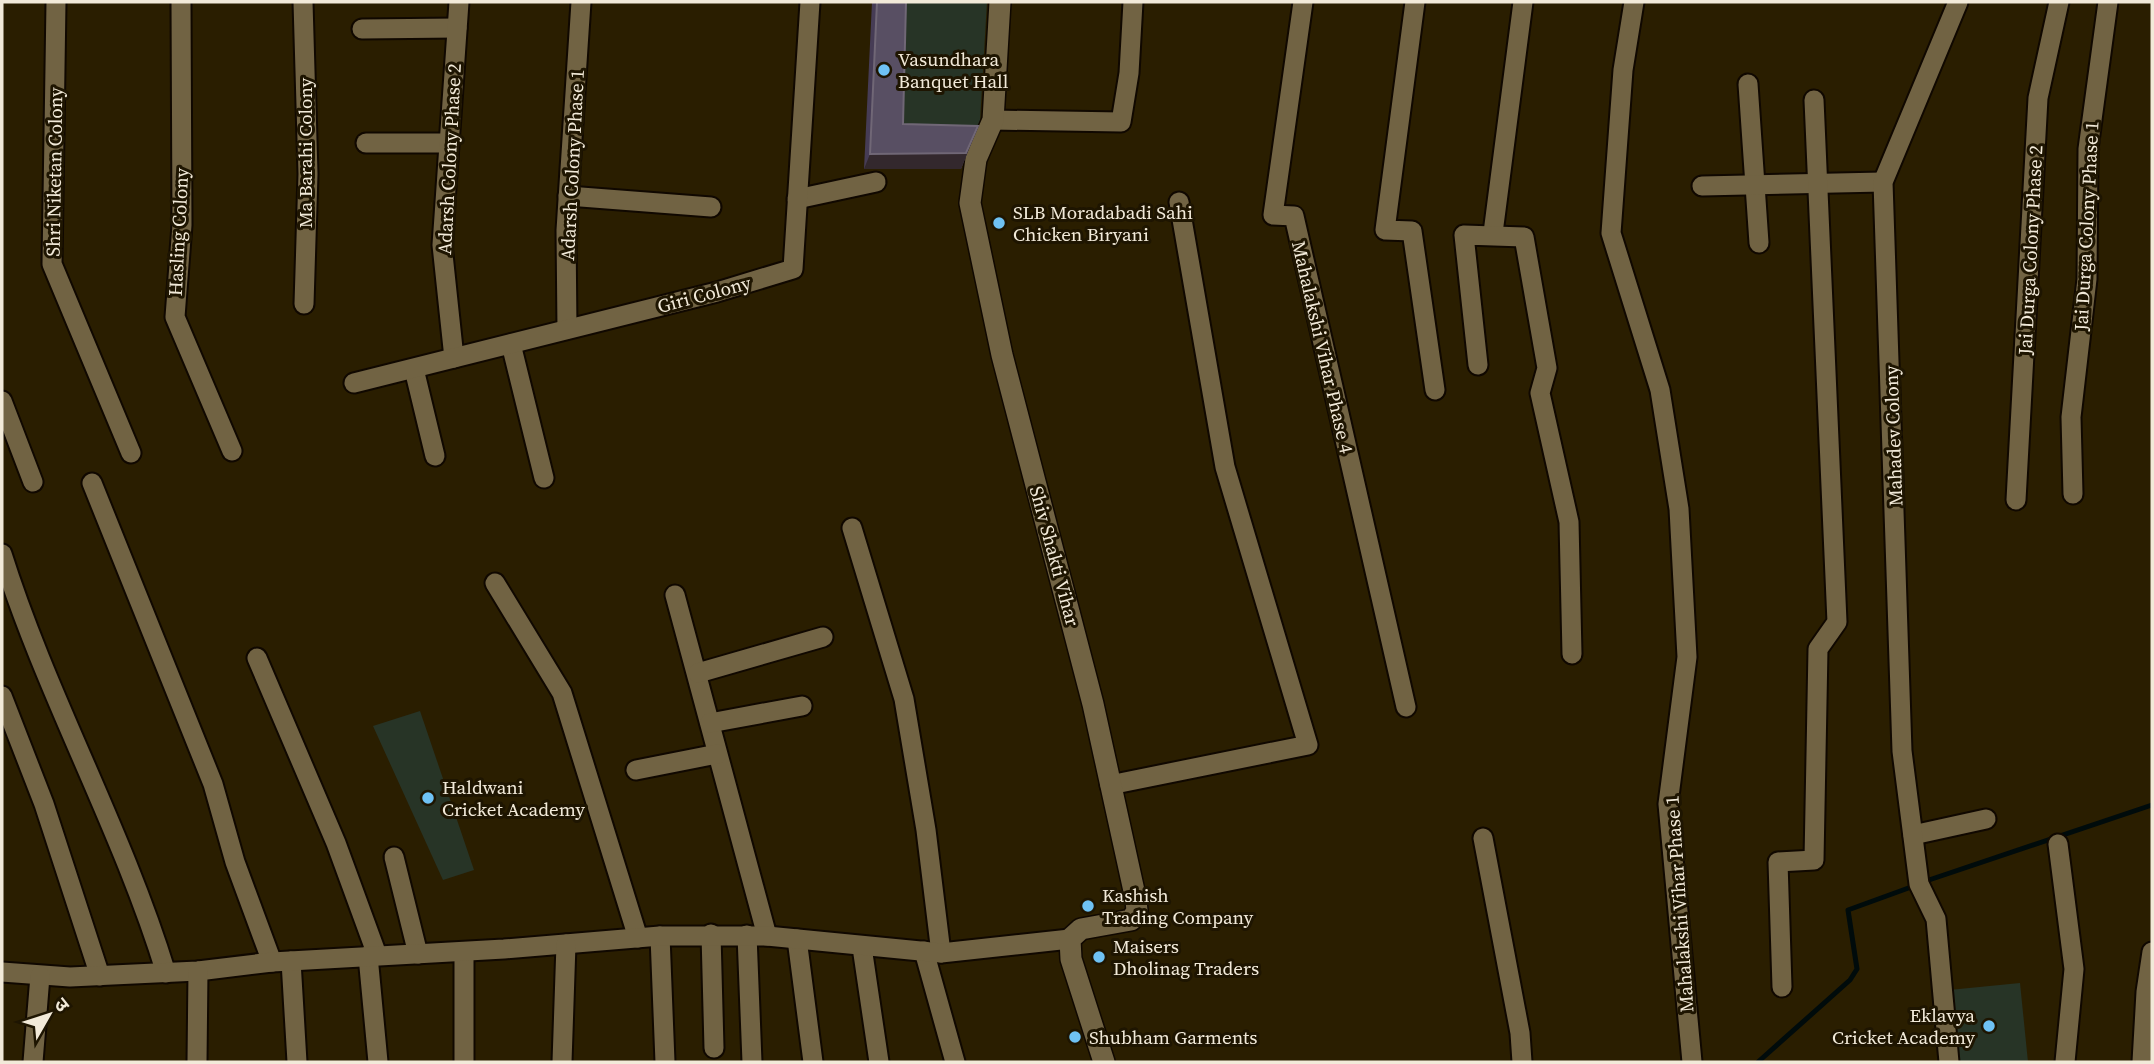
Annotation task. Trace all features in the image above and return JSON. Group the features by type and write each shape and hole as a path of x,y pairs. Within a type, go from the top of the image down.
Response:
{"street":[{"name":"Shri Niketan Colony","path":"56,2 52,264 131,453"},
{"name":"Hasling Colony","path":"181,2 182,225 175,317 232,451"},
{"name":"Ma Barahi Colony","path":"303,2 308,174 304,304"},
{"name":"Adarsh Colony Phase 2","path":"454,358 442,245 447,143 459,2"},
{"name":"Adarsh Colony Phase 1","path":"567,329 568,196 582,2"},
{"name":"Giri Colony","path":"354,383 716,292 793,269 810,2"},
{"name":"Shiv Shakti Vihar","path":"1000,2 993,120 976,159 970,203 1002,355 1090,691 1137,911 1131,920 1081,929 1070,939"},
{"path":"993,120 1121,122 1129,73 1133,2"},
{"name":"Mahalakshi Vihar Phase 4","path":"1303,2 1273,215 1294,216 1406,707"},
{"path":"1415,2 1385,230 1412,231 1435,390"},
{"path":"1493,233 1523,2"},
{"name":"Mahalakshi Vihar Phase 1","path":"1634,2 1623,70 1611,233 1660,390 1679,509 1687,657 1668,803 1692,1062"},
{"name":"Mahadev Colony","path":"1949,1062 1936,919 1919,884 1902,751 1883,182 1958,2"},
{"name":"Jai Durga Colony Phase 2","path":"2016,500 2038,98 2059,2"},
{"name":"Jai Durga Colony Phase 1","path":"2073,494 2071,417 2087,279 2088,149 2108,2"},
{"path":"362,29 457,28"},
{"path":"1748,84 1759,243"},
{"path":"1782,986 1778,862 1814,860 1818,649 1837,622 1832,441 1814,100"},
{"path":"366,143 447,143"},
{"path":"797,199 876,182"},
{"path":"1702,186 1818,186 1883,182"},
{"path":"568,196 711,207"},
{"path":"1110,785 1308,745 1226,467 1179,202"},
{"path":"1478,365 1464,235 1493,233 1524,237 1547,368 1540,393 1569,522 1573,654"},
{"path":"510,344 544,478"},
{"path":"414,369 435,457"},
{"path":"2,401 33,482"},
{"path":"92,483 213,784 235,862 281,962 297,1062"},
{"path":"852,528 904,699 926,830 932,952 955,1062"},
{"path":"2,554 57,701 146,908 166,973"},
{"path":"495,583 562,693 638,938"},
{"path":"675,595 767,936"},
{"path":"698,673 823,637"},
{"path":"257,658 336,843 373,955 378,1062"},
{"path":"2,696 44,804 100,976"},
{"path":"710,723 802,706"},
{"path":"636,771 717,754"},
{"path":"1913,835 1986,819"},
{"path":"1483,838 1520,1033 1522,1062"},
{"path":"2058,844 2074,969 2065,1062"},
{"path":"394,857 418,954"},
{"path":"2,972 40,976 166,973 373,955 711,934 767,936 932,952 1070,939 1071,959 1104,1062"},
{"path":"711,934 714,1048"},
{"path":"747,935 752,1062"},
{"path":"660,936 665,1062"},
{"path":"797,939 813,1062"},
{"path":"562,1062 566,944"},
{"path":"862,947 879,1062"},
{"path":"464,951 464,1062"},
{"path":"2142,1062 2146,992 2152,952"},
{"path":"197,1062 198,971"},
{"path":"33,1062 40,976"}],"green space":[{"path":"900,2 987,2 980,121 972,141 897,139"},
{"name":"Haldwani Cricket Academy","path":"420,711 474,870 443,880 373,726"},
{"name":"Eklavya Cricket Academy","path":"2020,983 2028,1062 1957,1062 1949,990"}],"building":[{"name":"Vasundhara Banquet Hall","path":"877,2 906,2 903,124 978,126 966,153 870,154"}],"waterway":[{"path":"1923,882 2152,805"},
{"path":"1758,1062 1850,980 1857,969 1848,910 1914,886"}],"place":[{"name":"Vasundhara Banquet Hall","path":"884,70"},
{"name":"SLB Moradabadi Sahi Chicken Biryani","path":"999,223"},
{"name":"Haldwani Cricket Academy","path":"428,798"},
{"name":"Kashish Trading Company","path":"1088,906"},
{"name":"Maisers Dholinag Traders","path":"1099,957"},
{"name":"Eklavya Cricket Academy","path":"1989,1026"},
{"name":"Shubham Garments","path":"1075,1037"}]}
